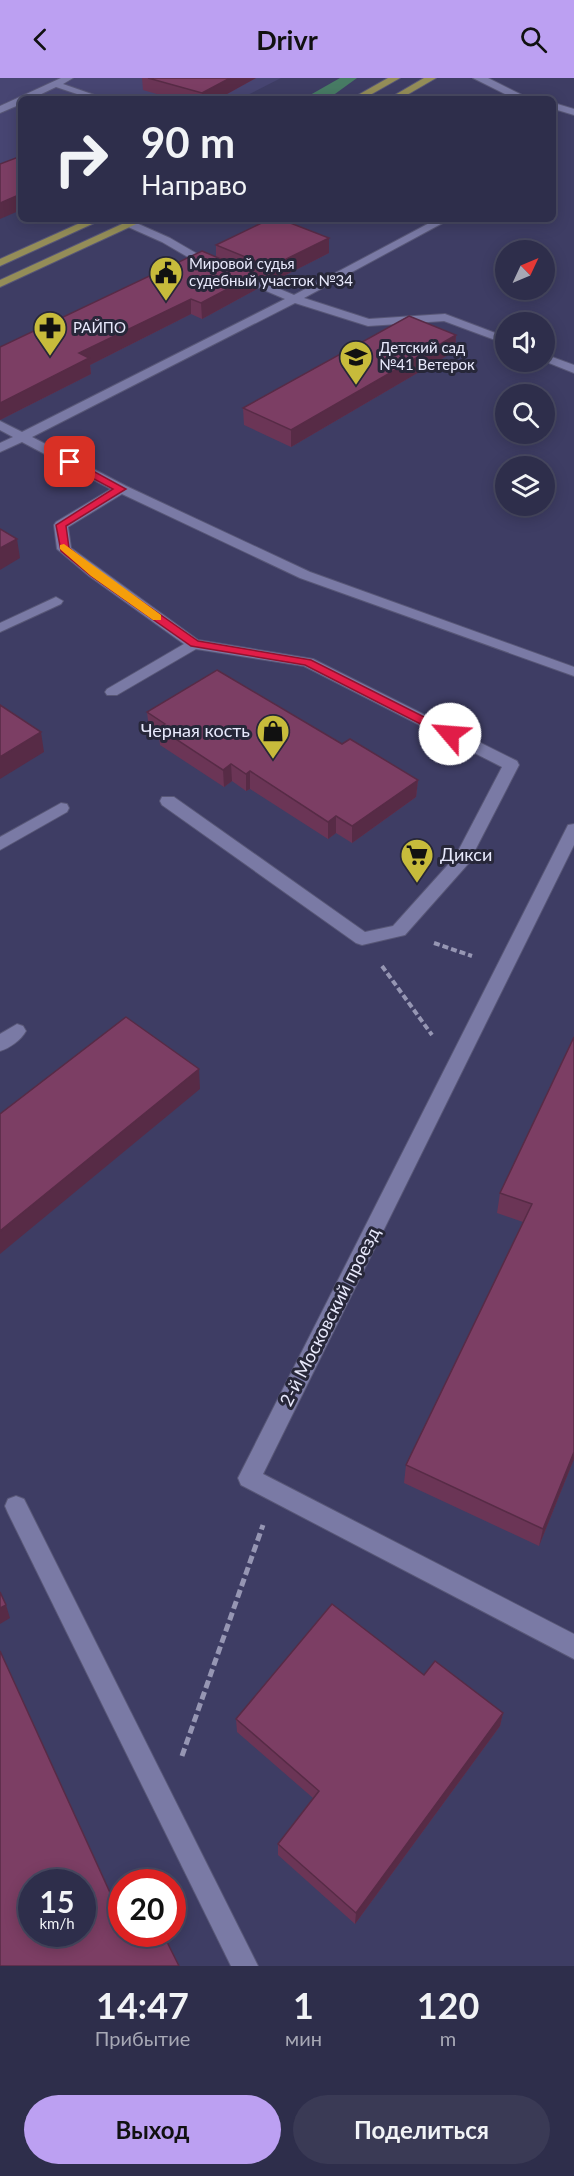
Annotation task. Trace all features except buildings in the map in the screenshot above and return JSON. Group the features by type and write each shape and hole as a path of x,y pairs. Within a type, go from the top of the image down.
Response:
{"main road":[{"path":"362,96 395,78"},
{"path":"398,96 431,78"},
{"path":"0,263 91,222"},
{"path":"0,285 135,222"}],"street":[{"path":"30,96 68,78"},
{"path":"478,78 494,82 512,96"},
{"path":"55,84 92,96"},
{"path":"0,110 18,102"},
{"path":"556,106 574,111"},
{"path":"0,448 294,300 440,222"},
{"path":"130,224 166,240 197,258 294,300 368,323 445,316 495,336"},
{"path":"555,361 574,369"},
{"path":"0,424 121,489 305,575 574,672"},
{"path":"121,489 61,525 64,549 194,644 308,662 511,765 462,860 399,931 362,939 168,801"},
{"path":"0,628 56,601"},
{"path":"112,692 194,644"},
{"path":"0,844 61,808"},
{"name":"2-й Московский проезд","path":"574,829 249,1478 574,1647"},
{"path":"0,1044 17,1031"},
{"path":"16,1506 245,1966"}],"path":[{"path":"399,931 505,967"},
{"path":"362,939 455,1068"},
{"path":"164,1804 275,1491"}],"shaded area":[{"path":"0,78 281,78 246,96 18,96 18,169 0,176"}],"green space":[{"path":"340,78 357,78 332,96 308,96"}],"slow traffic":[{"path":"64,547 94,573 157,618"}],"place":[{"name":"Мировой судья судебный участок №34","path":"166,302"},
{"name":"РАЙПО","path":"50,357"},
{"name":"Детский сад №41 Ветерок","path":"356,386"},
{"name":"Черная кость","path":"273,760"},
{"name":"Дикси","path":"417,884"}],"route":[{"path":"70,462 121,489 61,525 64,549 94,573 194,644 308,662 450,734"}]}
